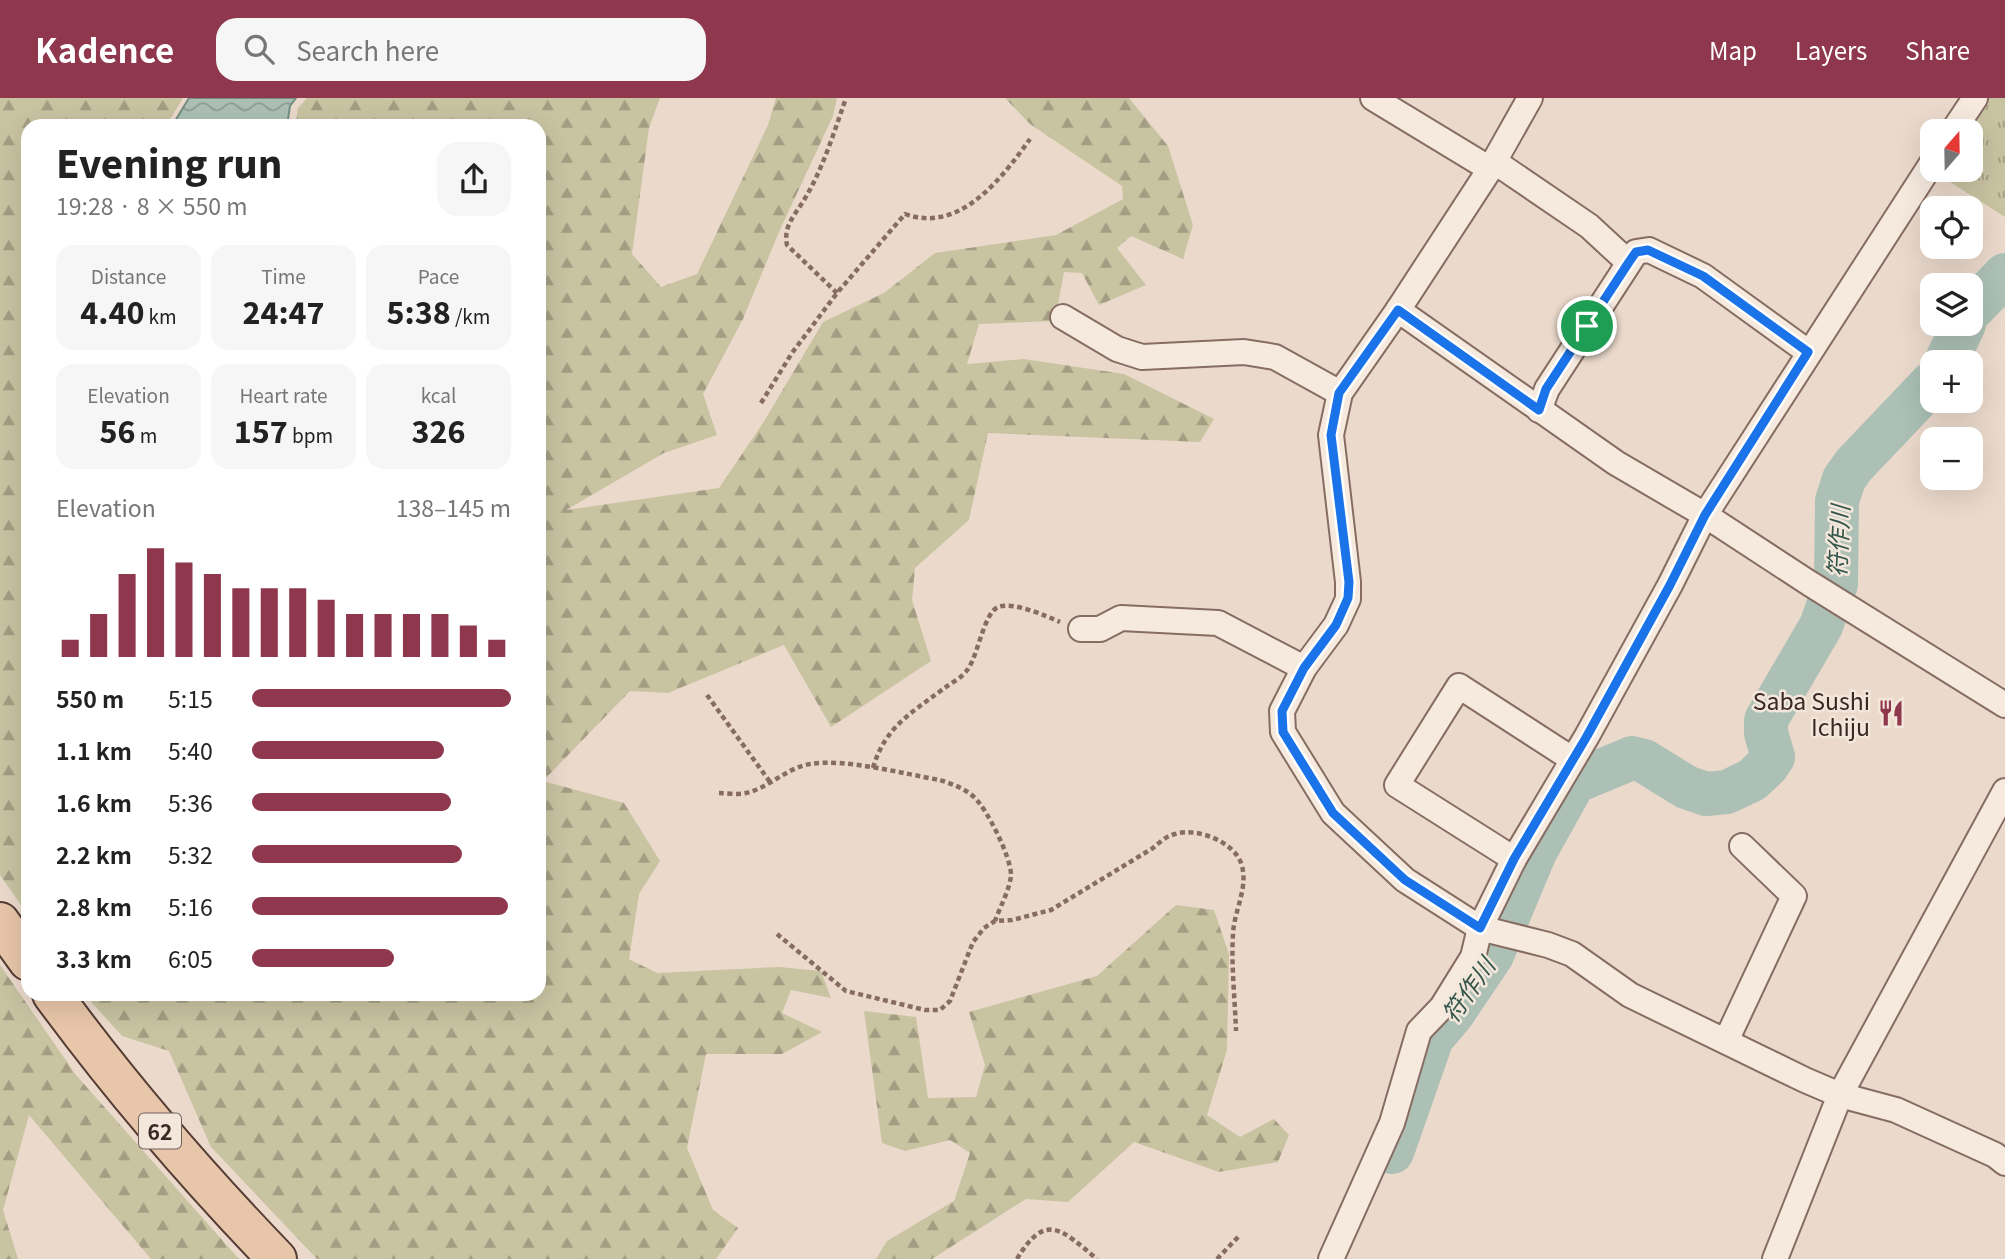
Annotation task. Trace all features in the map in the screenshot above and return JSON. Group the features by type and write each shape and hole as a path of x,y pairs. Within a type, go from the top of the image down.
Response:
{"main road":[{"path":"0,922 21,951"},
{"name":"62","path":"57,1001 104,1064 178,1152 277,1259"}],"street":[{"path":"1373,98 1492,166 1589,226 1629,262"},
{"path":"1530,98 1492,166 1398,310 1339,393 1331,435 1349,582 1348,598 1336,625 1304,668 1282,711 1283,732 1333,813 1405,880 1481,928 1572,954 1630,995 1805,1080 1840,1095 1896,1110 1995,1155 2005,1163"},
{"path":"1961,119 1975,98"},
{"path":"1339,1255 1392,1124 1419,1031 1441,1007 1473,957 1481,928 1514,859 1664,597 1705,515 1920,181"},
{"path":"1539,410 1546,389 1636,252 1648,250 1703,276 1808,352"},
{"path":"1398,310 1616,463 1705,515 2005,705"},
{"path":"1063,317 1118,349 1142,357 1244,352 1275,357 1339,393"},
{"path":"1081,629 1100,629 1121,618 1218,623 1304,668"},
{"path":"1514,859 1397,785 1459,686 1573,759"},
{"path":"1775,1259 1840,1095 2005,791"},
{"path":"1726,1041 1794,895 1742,846"}],"path":[{"path":"837,293 787,245 785,235 788,224 815,183 846,98"},
{"path":"761,404 792,353 837,293 905,214 920,219 943,216 976,200 1003,176 1030,139"},
{"path":"873,768 879,748 890,732 966,672 975,657 988,616 996,607 1009,605 1081,629"},
{"path":"707,695 770,783"},
{"path":"719,793 744,794 770,783 784,773 809,764 828,763 873,768 940,780 958,786 972,795 983,807 1009,863 1011,877 995,921"},
{"path":"777,934 846,990 925,1010 940,1010 950,1001 974,942 984,928 995,921 1051,910 1176,833 1196,833 1233,849 1242,863 1244,881 1233,933 1236,1031"},
{"path":"1017,1259 1039,1231 1056,1229 1097,1259"},
{"path":"1217,1259 1239,1236"}],"green space":[{"path":"0,98 183,98 170,119 21,119 21,905 0,875"},
{"path":"307,98 660,98 649,128 632,254 661,287 697,274 768,125 776,98 837,98 833,116 779,232 743,319 703,394 717,435 664,453 566,510 719,488 763,423 823,322 884,293 935,253 1056,235 1123,199 1122,186 1030,124 1005,98 1129,98 1168,146 1193,225 1183,259 1131,236 1117,248 1146,285 1099,305 1082,273 1064,272 1055,321 979,324 967,364 1024,359 1124,374 1214,419 1200,442 988,433 969,520 915,568 912,600 931,661 831,727 784,645 668,693 630,691 546,778 546,119 296,119 298,108"},
{"path":"1981,98 2005,98 2005,217 1983,203 1983,196 1972,196 1950,182 1983,182 1983,119 1968,119"},
{"path":"546,782 624,803 660,861 639,894 629,959 657,973 779,967 821,971 831,998 791,990 782,1013 822,1032 782,1054 706,1054 687,1148 713,1210 738,1228 716,1259 317,1259 211,1147 169,1051 122,1036 90,1001 546,1001"},
{"path":"1176,905 1214,910 1229,954 1227,1050 1207,1115 1240,1137 1274,1119 1289,1135 1278,1162 1219,1172 1134,1142 1068,1202 1026,1199 932,1259 876,1259 887,1241 954,1201 970,1153 950,1140 905,1151 882,1143 864,1011 916,1017 928,1098 976,1097 985,1065 969,1012 1097,976"},
{"path":"0,965 21,995 21,1001 25,1001 76,1075 239,1259 151,1259 29,1115 3,1210 18,1259 0,1259"}],"water":[{"path":"189,98 296,98 290,106 288,119 176,119"}],"waterway":[{"name":"符作川","path":"1983,298 2005,275"},
{"name":"符作川","path":"1952,350 1958,336"},
{"name":"符作川","path":"1392,1152 1432,1038 1453,1013 1492,955 1535,852 1574,782 1632,758 1644,761 1686,787 1706,794 1727,792 1752,780 1767,766 1773,757 1766,733 1766,720 1821,626 1836,584 1837,501 1844,479 1920,396"}],"place":[{"name":"Saba Sushi Ichiju","path":"1891,713"}],"route":[{"path":"1648,250 1703,276 1808,352 1705,515 1587,736 1514,859 1480,928 1405,880 1333,813 1283,732 1282,711 1304,668 1336,625 1348,598 1349,582 1331,435 1339,393 1398,310 1539,410 1546,389 1587,326 1636,252 1648,250"}]}
